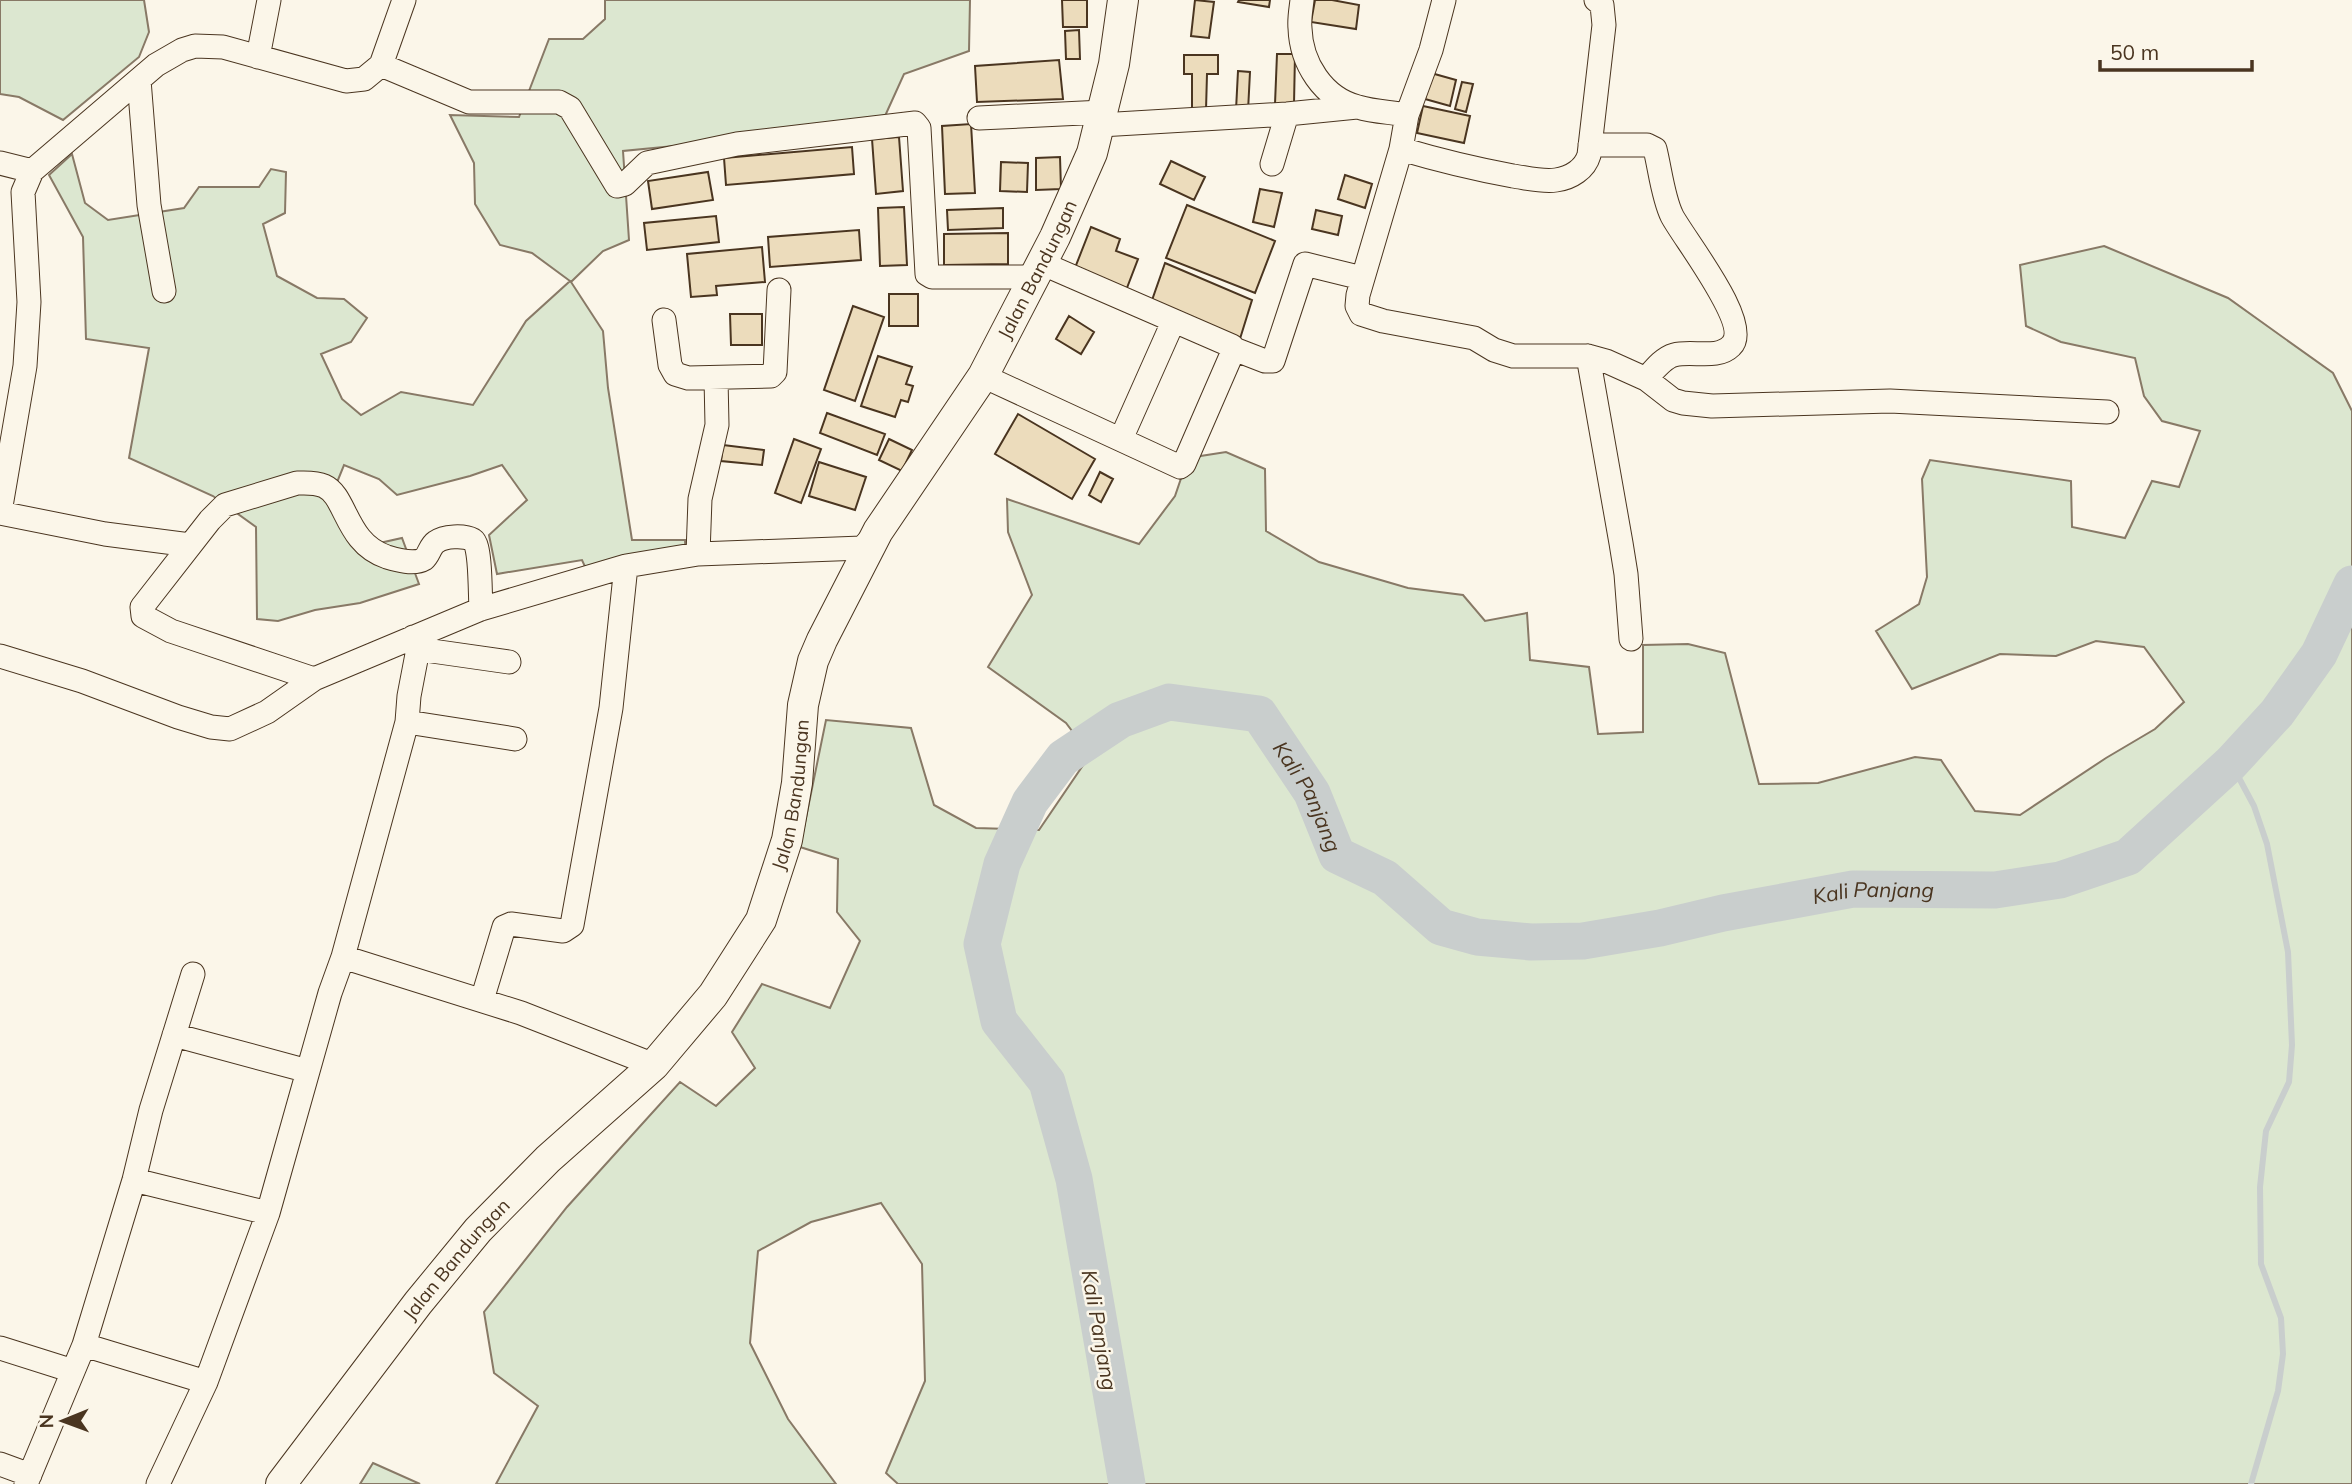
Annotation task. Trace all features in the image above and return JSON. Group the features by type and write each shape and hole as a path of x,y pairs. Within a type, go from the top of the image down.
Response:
{"main road":[{"name":"Jalan Bandungan","path":"281,1484 418,1303 478,1230 548,1159 654,1065 713,995 761,920 787,840 797,783 803,705 813,661 878,531 983,376 1038,270 1092,153 1114,64 1123,0"}],"street":[{"path":"258,57 269,0"},
{"path":"190,545 105,534 0,507 25,366 29,302 23,192 32,171 163,60 195,46 223,47 346,81 364,79 381,65 404,0"},
{"path":"1302,0 1299,26 1306,60 1325,88 1338,99 1357,107 1407,115"},
{"path":"1444,0 1431,50 1407,115 1401,149 1362,278 1357,306 1361,314 1474,338 1494,350 1513,356 1588,356 1606,360 1646,379 1673,400 1704,405 1890,401 2107,412"},
{"path":"1401,149 1470,169 1543,180 1568,177 1579,169 1586,163 1590,145 1604,25 1602,5 1596,0"},
{"path":"381,65 469,102 565,104 617,186 625,184 642,166 659,160 737,144 915,123 919,128 927,274 932,277 1038,270 1265,361 1273,361 1305,264 1362,278"},
{"path":"139,80 149,205 164,291"},
{"path":"979,118 1287,114 1357,107"},
{"path":"1272,164 1287,114"},
{"path":"1590,145 1647,145 1655,149 1671,214 1720,291 1737,330 1735,341 1724,351 1674,355 1646,379"},
{"path":"0,163 32,171"},
{"path":"664,320 670,365 675,374 716,378 773,375 779,290"},
{"path":"1121,439 1173,322"},
{"path":"983,376 1182,466 1234,349"},
{"path":"1588,356 1626,573 1630,639"},
{"path":"698,554 700,499 717,425 716,378"},
{"path":"314,680 171,631 143,616 142,607 225,505 297,483 321,485 332,492 360,540 385,556 416,562 425,558 434,542 443,538 461,537 472,540 478,553 481,609"},
{"path":"0,656 82,681 178,717 220,729 230,729 267,712 314,680 416,643 481,609 625,566 698,554 862,548 878,531"},
{"path":"482,1000 504,927 511,924 563,931 572,925 611,708 625,566"},
{"path":"416,643 509,662"},
{"path":"158,1484 206,1382 268,1213 343,957 407,722 416,643"},
{"path":"407,722 515,739"},
{"path":"343,957 522,1013 654,1065"},
{"path":"0,1464 28,1480 84,1345 134,1180 150,1110 193,974"},
{"path":"174,1035 308,1071"},
{"path":"134,1180 268,1213"},
{"path":"84,1345 206,1382"},
{"path":"0,1348 73,1371"}],"green space":[{"path":"0,0 144,0 149,32 139,57 63,120 19,97 0,94"},
{"path":"605,0 970,0 969,51 904,74 885,116 747,139 623,151 629,240 603,251 571,282 603,331 608,388 632,540 685,540 686,565 593,584 582,560 497,574 489,535 527,500 502,465 397,495 379,479 344,465 329,502 357,548 402,538 419,584 360,603 315,610 278,621 257,619 256,527 213,496 129,458 149,348 86,339 83,237 49,175 72,154 85,203 108,220 184,208 199,187 259,187 271,169 286,172 285,213 263,224 277,276 317,298 344,299 367,318 351,342 321,354 342,399 361,415 401,392 473,405 526,321 570,281 532,253 500,245 475,204 474,163 450,115 519,117 549,39 583,39 605,19"},
{"path":"2104,246 2228,298 2333,373 2352,411 2352,1484 898,1484 886,1473 925,1381 922,1264 881,1203 811,1222 758,1251 750,1343 788,1419 836,1484 496,1484 538,1406 494,1373 484,1312 567,1207 680,1082 716,1106 755,1068 732,1032 762,984 830,1008 860,941 837,912 838,859 800,847 826,720 911,728 934,805 976,828 1039,830 1090,755 1066,723 988,667 1032,595 1008,532 1007,499 1139,544 1175,496 1188,458 1226,452 1265,469 1266,531 1319,562 1408,588 1463,595 1485,621 1527,613 1530,660 1589,667 1598,734 1643,732 1643,645 1688,644 1725,653 1759,784 1818,783 1915,757 1941,760 1975,811 2020,815 2155,729 2184,702 2144,647 2096,641 2056,656 2000,654 1912,689 1876,631 1919,604 1927,577 1922,479 1930,460 2071,481 2072,527 2125,538 2152,481 2179,487 2200,431 2162,421 2144,396 2135,358 2061,342 2026,326 2020,265"},
{"path":"373,1463 420,1484 360,1484"}],"building":[{"path":"1062,0 1087,0 1087,27 1063,27"},
{"path":"1195,0 1214,2 1209,38 1191,36"},
{"path":"1270,0 1269,7 1238,2"},
{"path":"1315,0 1359,5 1356,29 1311,22"},
{"path":"1079,30 1080,59 1066,59 1065,31"},
{"path":"1277,54 1295,54 1294,104 1275,104"},
{"path":"1184,55 1218,55 1218,74 1207,74 1206,110 1192,110 1192,74 1184,74"},
{"path":"1059,60 1063,99 977,102 975,66"},
{"path":"1238,71 1250,72 1248,111 1236,110"},
{"path":"1431,73 1456,80 1450,106 1425,99"},
{"path":"1462,82 1473,84 1466,112 1455,109"},
{"path":"1423,106 1470,116 1464,143 1417,133"},
{"path":"971,124 975,193 945,194 942,126"},
{"path":"899,137 903,191 876,194 872,139"},
{"path":"852,147 854,174 726,185 724,158"},
{"path":"1060,157 1061,189 1036,190 1036,158"},
{"path":"1171,161 1205,177 1194,200 1160,184"},
{"path":"1001,162 1028,163 1027,192 1000,191"},
{"path":"708,172 713,200 652,209 648,181"},
{"path":"1345,175 1372,184 1365,208 1338,199"},
{"path":"1260,189 1282,193 1274,227 1253,222"},
{"path":"1187,205 1275,241 1255,293 1166,258"},
{"path":"904,207 907,265 880,266 878,208"},
{"path":"1003,208 1003,228 948,230 947,210"},
{"path":"1316,210 1342,216 1338,235 1312,229"},
{"path":"716,216 719,242 647,250 644,223"},
{"path":"1091,227 1120,239 1116,251 1138,259 1125,293 1073,273"},
{"path":"859,230 861,260 770,267 768,237"},
{"path":"1008,233 1008,264 944,265 944,234"},
{"path":"762,247 765,282 716,286 717,295 691,297 687,254"},
{"path":"1165,263 1252,300 1239,342 1150,306"},
{"path":"889,294 918,294 918,326 889,326"},
{"path":"853,306 884,317 855,401 824,390"},
{"path":"730,314 762,314 762,345 731,345"},
{"path":"1069,316 1094,332 1081,354 1056,339"},
{"path":"878,356 912,367 906,384 913,386 908,402 901,400 895,417 861,406"},
{"path":"827,413 885,434 877,455 820,433"},
{"path":"1018,414 1095,459 1072,499 995,454"},
{"path":"794,439 821,449 801,503 775,493"},
{"path":"889,439 912,450 902,471 879,460"},
{"path":"723,445 764,450 762,465 721,461"},
{"path":"819,462 866,477 855,510 809,496"},
{"path":"1100,472 1113,479 1101,502 1089,495"}],"waterway":[{"name":"Kali Panjang","path":"1127,1484 1074,1179 1047,1082 999,1021 982,944 1002,864 1030,802 1063,758 1120,720 1169,702 1259,714 1312,793 1337,855 1385,878 1441,927 1477,937 1531,942 1583,941 1853,889 1995,890 2060,880 2128,857 2231,763 2277,713 2319,654 2352,584"},
{"path":"2231,763 2254,806 2267,844 2288,952 2292,1045 2289,1082 2266,1131 2260,1187 2261,1264 2281,1318 2283,1354 2278,1391 2251,1484"}]}
